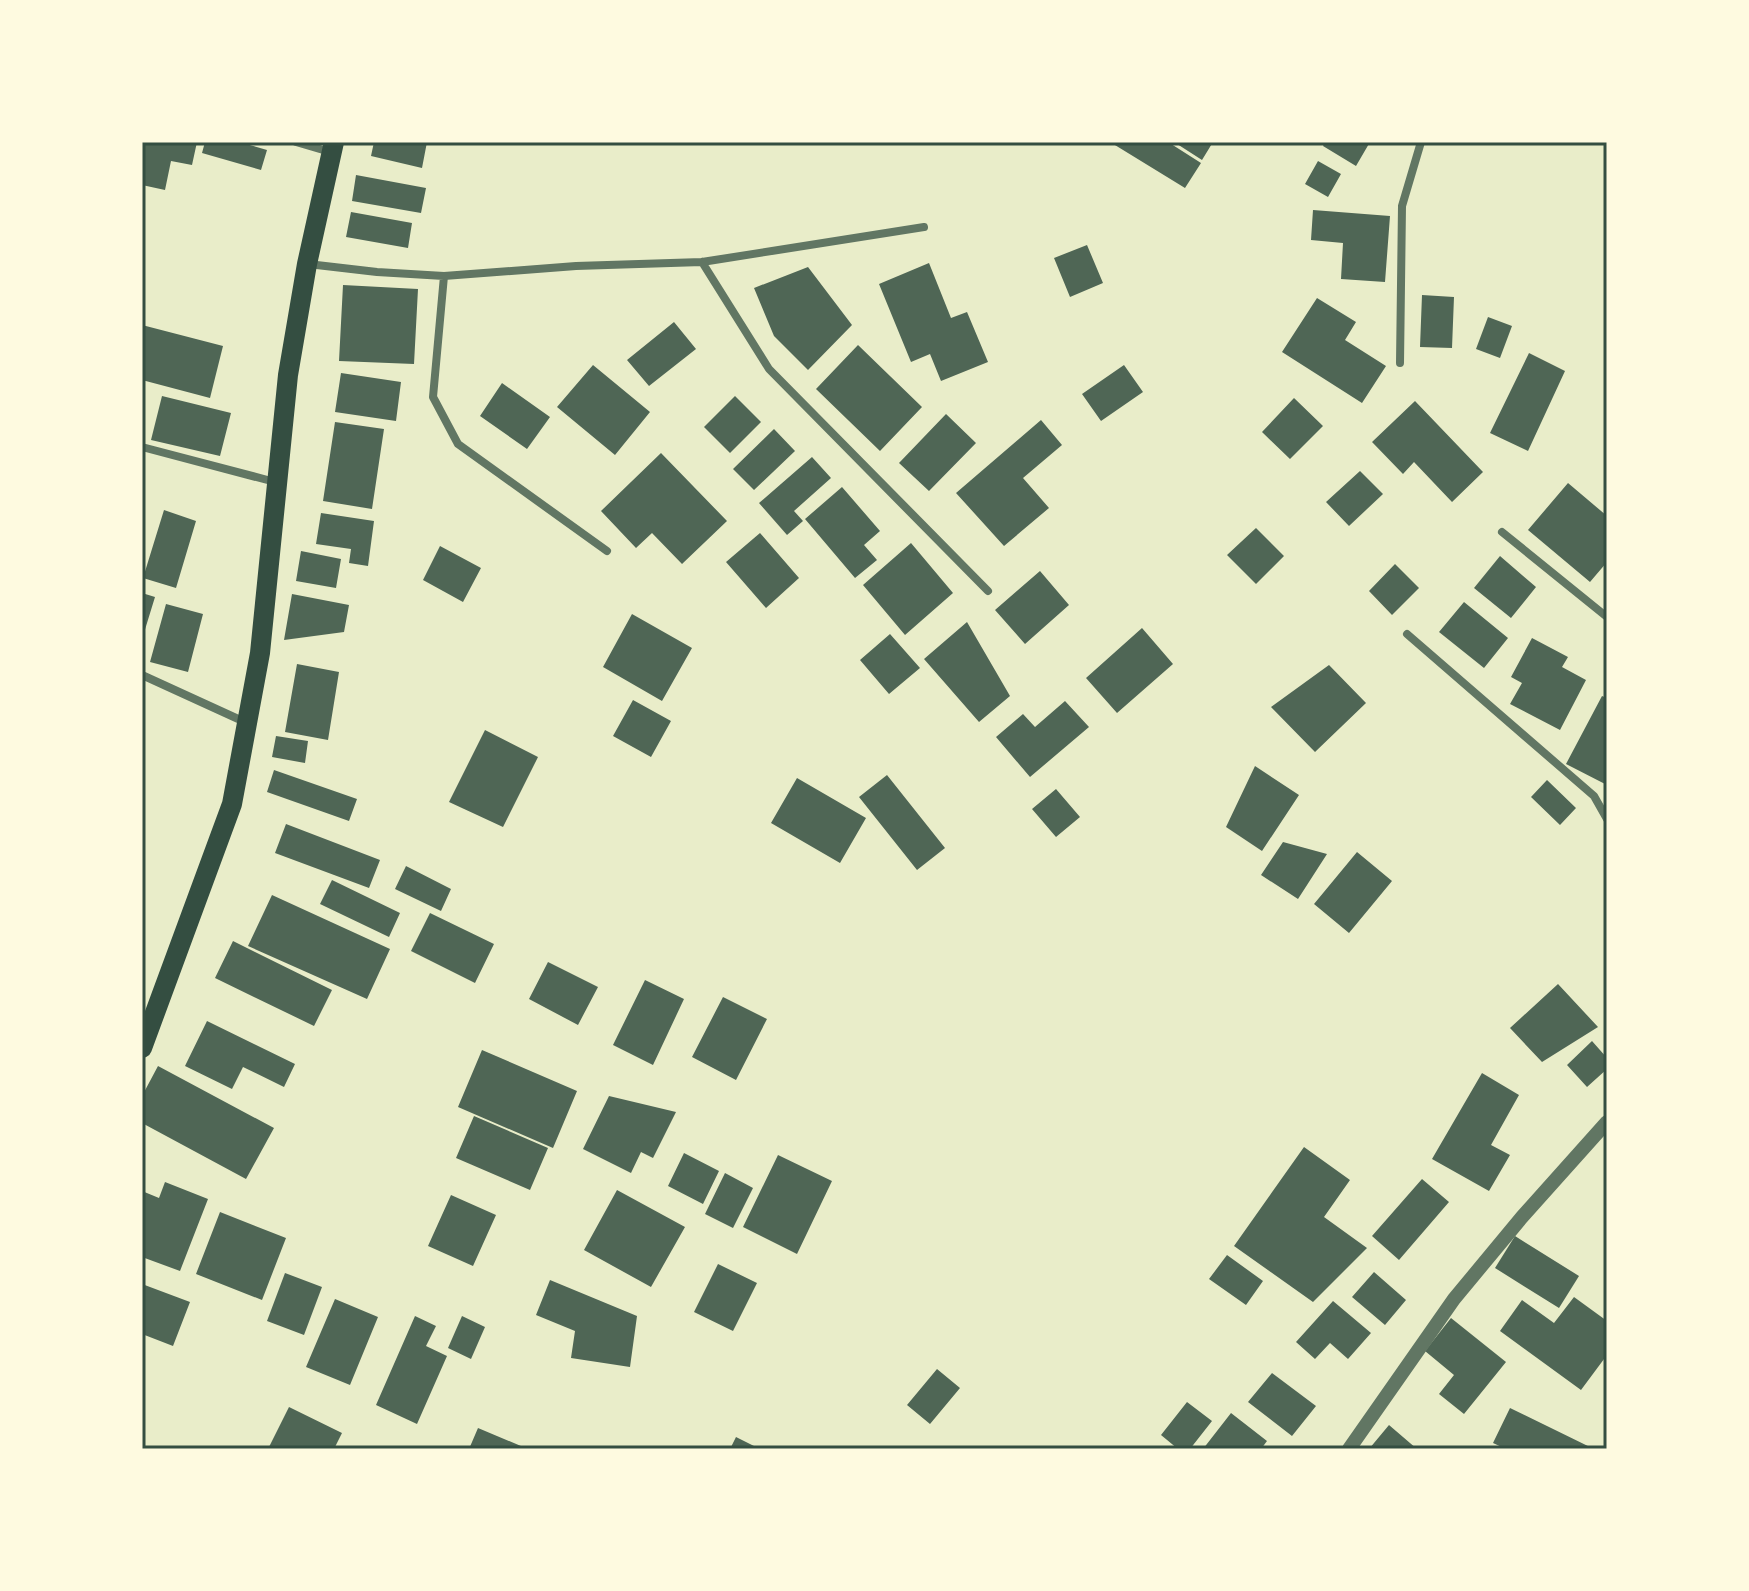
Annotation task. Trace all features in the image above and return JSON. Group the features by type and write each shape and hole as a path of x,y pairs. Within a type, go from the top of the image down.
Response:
{"main road":[{"path":"142,1048 232,804 260,653 288,375 332,147"}],"street":[{"path":"296,142 332,147"},
{"path":"1400,363 1402,206 1421,142"},
{"path":"307,264 444,276 576,266 702,262 924,227"},
{"path":"702,262 769,369 988,591"},
{"path":"444,276 433,397 458,444 607,551"},
{"path":"142,447 276,482"},
{"path":"1502,532 1607,617"},
{"path":"1407,634 1594,796 1607,819"},
{"path":"142,675 248,723"},
{"path":"1349,1449 1454,1299 1607,1122"}],"building":[{"path":"142,142 197,142 192,165 171,161 165,190 142,185"},
{"path":"205,142 239,142 267,150 261,170 202,153"},
{"path":"374,142 427,142 422,168 371,156"},
{"path":"1110,142 1168,142 1201,163 1185,188"},
{"path":"1174,142 1213,142 1202,160"},
{"path":"1325,142 1370,142 1356,166 1323,146"},
{"path":"1318,161 1341,174 1328,197 1305,184"},
{"path":"356,175 426,188 421,213 352,201"},
{"path":"1313,210 1390,216 1385,282 1341,279 1343,243 1311,240"},
{"path":"351,212 412,223 408,248 346,237"},
{"path":"1087,245 1103,283 1070,297 1054,258"},
{"path":"929,263 951,318 967,312 988,362 941,381 930,354 911,362 879,284"},
{"path":"808,267 852,325 808,370 774,336 754,288"},
{"path":"343,285 418,289 414,364 339,361"},
{"path":"1422,295 1454,297 1452,348 1420,347"},
{"path":"1317,298 1356,322 1345,340 1386,366 1362,403 1282,352"},
{"path":"1488,317 1512,326 1500,358 1476,349"},
{"path":"674,322 696,349 649,386 627,360"},
{"path":"142,325 223,346 210,398 142,380"},
{"path":"858,345 922,407 880,451 816,389"},
{"path":"1529,353 1565,371 1528,451 1490,433"},
{"path":"593,365 650,412 615,455 557,407"},
{"path":"1124,365 1143,392 1101,421 1082,394"},
{"path":"341,373 401,382 396,421 335,412"},
{"path":"502,383 550,417 527,449 480,416"},
{"path":"162,396 231,413 220,456 151,440"},
{"path":"735,396 761,422 730,453 704,427"},
{"path":"1294,398 1323,426 1290,459 1262,432"},
{"path":"1415,401 1483,472 1452,502 1414,462 1403,474 1372,442"},
{"path":"946,414 976,443 929,491 899,463"},
{"path":"1041,420 1062,445 1023,478 1049,508 1004,546 956,493"},
{"path":"335,422 384,429 372,509 323,501"},
{"path":"774,429 795,451 754,490 733,469"},
{"path":"661,453 727,521 682,564 652,533 636,548 601,511"},
{"path":"812,457 831,478 794,511 803,521 787,535 759,503"},
{"path":"1360,471 1383,494 1349,526 1326,502"},
{"path":"1568,483 1607,516 1607,562 1590,582 1528,530"},
{"path":"842,487 880,531 864,545 877,560 855,578 805,519"},
{"path":"164,510 196,521 176,588 143,578"},
{"path":"321,513 374,521 368,566 349,563 351,549 316,544"},
{"path":"1256,528 1284,556 1256,584 1227,555"},
{"path":"760,533 799,578 766,608 726,562"},
{"path":"911,543 953,593 905,635 863,585"},
{"path":"440,546 481,568 463,602 423,580"},
{"path":"301,551 341,559 336,588 296,581"},
{"path":"1500,556 1536,587 1511,618 1474,588"},
{"path":"1395,564 1419,588 1392,615 1369,591"},
{"path":"1040,571 1069,605 1025,644 995,610"},
{"path":"142,593 155,597 143,636 142,636"},
{"path":"292,594 349,605 344,632 284,640"},
{"path":"1464,602 1508,638 1484,668 1439,632"},
{"path":"166,604 203,614 188,672 150,662"},
{"path":"632,614 692,648 662,701 603,667"},
{"path":"967,622 1010,696 979,722 924,659"},
{"path":"1142,628 1173,664 1117,713 1086,678"},
{"path":"890,634 920,668 889,694 860,660"},
{"path":"1532,638 1568,657 1562,667 1586,680 1560,730 1510,704 1522,683 1511,677"},
{"path":"297,664 339,672 328,740 285,732"},
{"path":"1329,665 1366,703 1315,752 1271,707"},
{"path":"1602,696 1607,698 1605,784 1566,764"},
{"path":"633,700 671,721 651,757 613,736"},
{"path":"1065,701 1089,727 1030,777 996,737 1023,714 1035,727"},
{"path":"485,730 538,757 503,827 449,802"},
{"path":"276,736 308,741 305,763 272,757"},
{"path":"1255,766 1299,795 1262,851 1226,827"},
{"path":"274,770 357,799 349,821 267,792"},
{"path":"887,775 945,848 917,870 859,797"},
{"path":"797,778 866,818 840,863 771,823"},
{"path":"1547,780 1576,808 1560,825 1531,797"},
{"path":"1056,789 1080,817 1056,837 1032,809"},
{"path":"286,824 380,860 369,888 275,853"},
{"path":"1283,842 1327,854 1298,899 1261,875"},
{"path":"1357,852 1392,881 1349,933 1314,904"},
{"path":"406,866 451,889 441,911 395,889"},
{"path":"332,880 400,913 389,937 320,904"},
{"path":"272,895 390,949 367,999 248,946"},
{"path":"430,913 494,944 475,983 411,951"},
{"path":"233,941 332,990 314,1026 215,978"},
{"path":"548,962 598,987 578,1025 529,999"},
{"path":"645,980 684,999 653,1065 613,1045"},
{"path":"1558,984 1598,1027 1542,1062 1510,1028"},
{"path":"723,997 767,1019 736,1080 692,1057"},
{"path":"207,1021 295,1064 284,1087 243,1067 232,1089 185,1066"},
{"path":"1592,1041 1607,1058 1607,1069 1587,1087 1567,1065"},
{"path":"482,1050 577,1091 553,1148 458,1107"},
{"path":"158,1066 274,1128 246,1179 142,1123 142,1096"},
{"path":"1482,1073 1519,1095 1491,1145 1510,1155 1489,1191 1432,1159"},
{"path":"609,1096 676,1112 653,1158 641,1152 631,1173 583,1149"},
{"path":"474,1116 548,1148 530,1190 456,1158"},
{"path":"1304,1147 1350,1180 1324,1217 1367,1248 1313,1302 1234,1246"},
{"path":"684,1153 719,1171 703,1204 668,1186"},
{"path":"778,1155 832,1181 797,1254 743,1227"},
{"path":"725,1173 753,1188 733,1228 705,1214"},
{"path":"1422,1179 1449,1202 1399,1260 1372,1236"},
{"path":"165,1182 208,1199 180,1271 142,1257 142,1191 159,1198"},
{"path":"617,1190 685,1227 651,1287 584,1250"},
{"path":"451,1195 496,1215 473,1266 428,1246"},
{"path":"220,1212 286,1238 262,1300 196,1274"},
{"path":"1515,1236 1579,1276 1559,1308 1495,1268"},
{"path":"1227,1255 1263,1281 1246,1305 1209,1279"},
{"path":"718,1264 757,1283 733,1331 694,1312"},
{"path":"1374,1272 1406,1300 1385,1325 1352,1297"},
{"path":"285,1273 322,1287 304,1335 267,1321"},
{"path":"550,1280 637,1316 630,1367 571,1358 575,1331 536,1315"},
{"path":"142,1284 190,1302 173,1346 142,1334"},
{"path":"1574,1297 1607,1321 1607,1355 1581,1390 1500,1331 1522,1300 1554,1323"},
{"path":"335,1299 378,1317 350,1385 306,1367"},
{"path":"1333,1301 1371,1333 1348,1359 1330,1343 1315,1359 1296,1342"},
{"path":"415,1316 436,1326 426,1346 447,1356 417,1424 376,1405"},
{"path":"462,1316 485,1327 471,1359 448,1348"},
{"path":"1451,1318 1506,1362 1464,1414 1439,1394 1454,1375 1425,1351"},
{"path":"937,1369 960,1388 930,1424 907,1405"},
{"path":"1272,1373 1316,1406 1292,1436 1248,1402"},
{"path":"1187,1402 1212,1421 1190,1449 1178,1449 1161,1435"},
{"path":"289,1407 342,1433 334,1449 268,1449"},
{"path":"1510,1408 1594,1449 1506,1449 1493,1443"},
{"path":"1231,1413 1267,1441 1261,1449 1203,1449"},
{"path":"1389,1425 1417,1449 1369,1449"},
{"path":"478,1428 528,1449 469,1449"},
{"path":"736,1437 760,1449 730,1449"}]}
